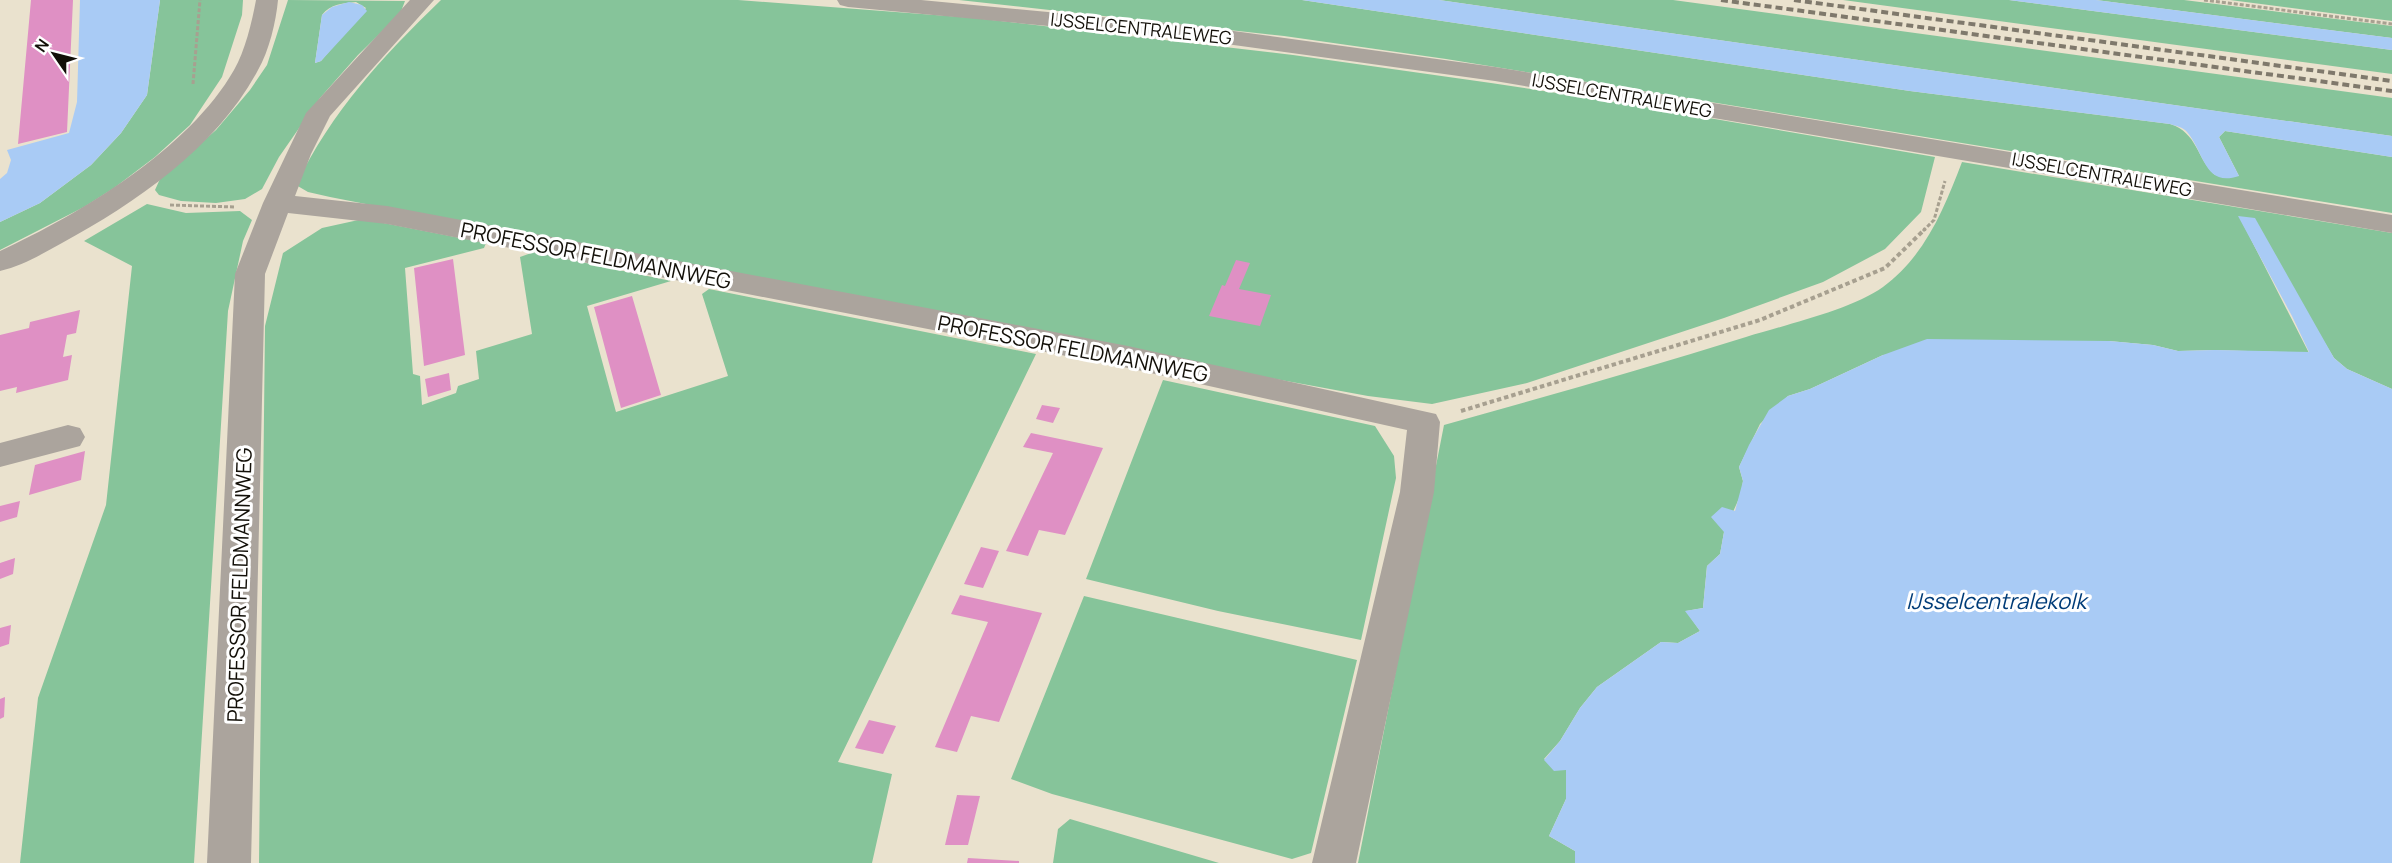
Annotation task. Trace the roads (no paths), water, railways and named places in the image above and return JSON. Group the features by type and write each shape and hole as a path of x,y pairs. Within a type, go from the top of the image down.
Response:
{"street":[{"path":"0,262 73,225 129,191 201,129 225,101 246,70 267,0"},
{"name":"PROFESSOR FELDMANNWEG","path":"229,863 250,274 297,154 319,113 423,0"},
{"name":"IJSSELCENTRALEWEG","path":"848,0 1208,34 1495,74 1949,148 2392,224"},
{"name":"PROFESSOR FELDMANNWEG","path":"277,203 387,215 1128,357 1424,422 1417,492 1334,863"},
{"path":"0,455 68,436"}],"water":[{"path":"80,0 160,0 147,95 121,133 91,165 40,203 0,222 0,179 7,173 11,160 7,150 69,133 77,102"},
{"path":"1302,0 1439,0 2392,136 2392,157 2225,131 2219,137 2239,176 2218,177 2206,166 2187,132 2170,124 1910,91"},
{"path":"2009,0 2096,0 2392,38 2392,50"},
{"path":"349,2 362,5 367,11 321,61 315,63 322,15 332,7"},
{"name":"IJsselcentralekolk","path":"2238,216 2255,218 2334,358 2347,369 2392,389 2392,863 1575,863 1575,851 1549,836 1566,799 1566,770 1554,771 1544,760 1560,741 1580,708 1597,687 1661,642 1678,643 1700,631 1685,611 1703,608 1707,566 1720,554 1724,532 1711,517 1722,507 1735,511 1743,481 1739,467 1769,410 1788,396 1810,389 1883,355 1927,339 2109,341 2153,345 2178,351 2309,352"}],"railway":[{"path":"1721,0 2392,91"},
{"path":"1794,0 2392,81"}]}
